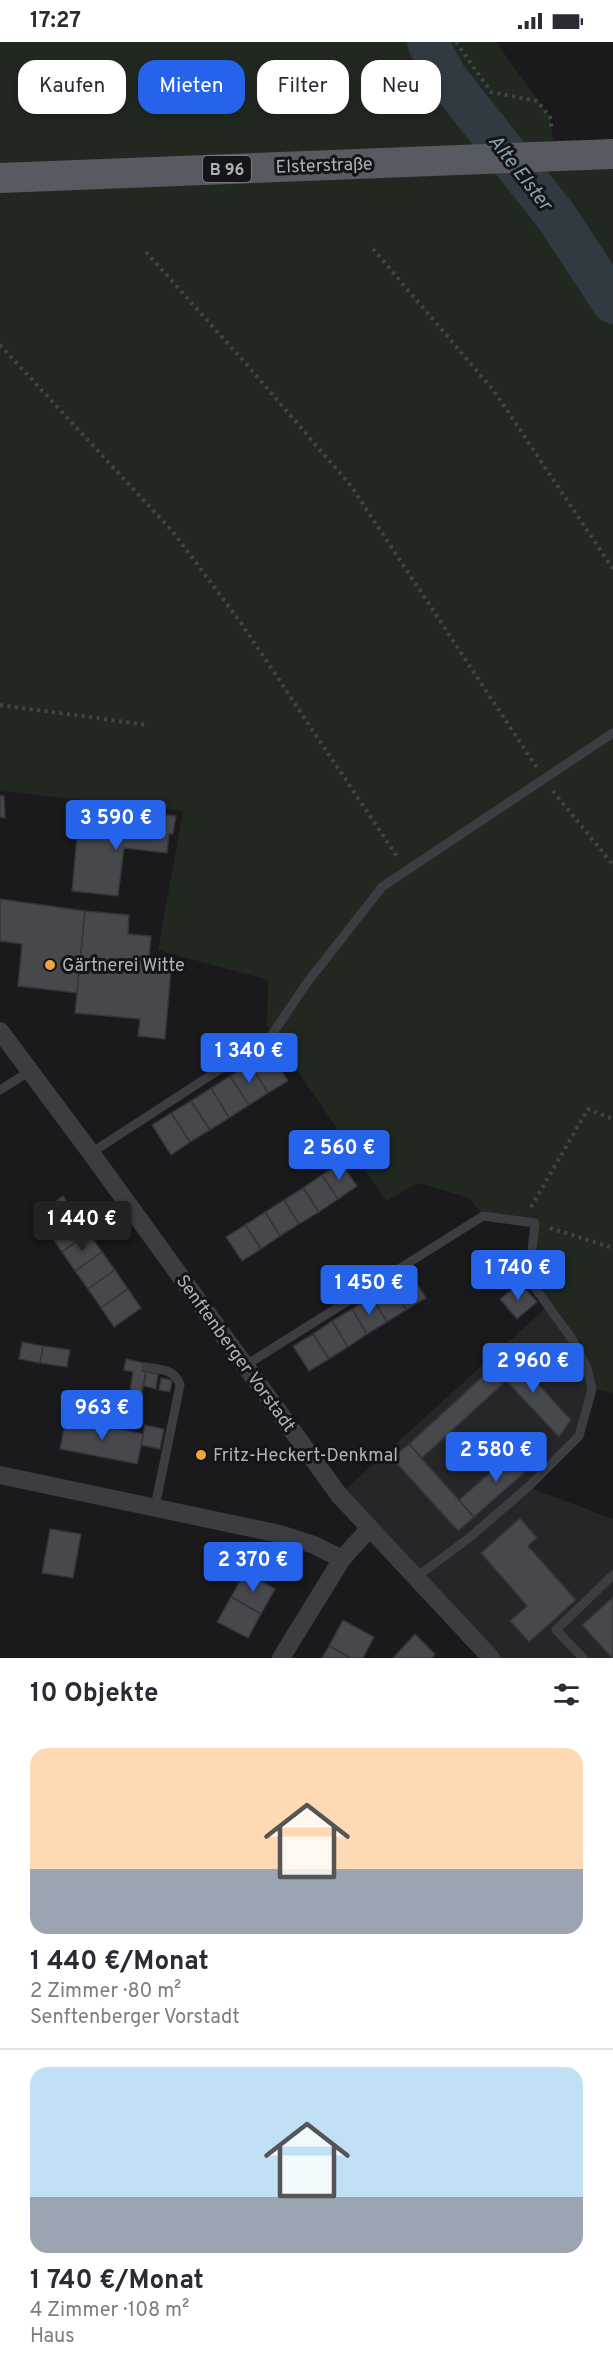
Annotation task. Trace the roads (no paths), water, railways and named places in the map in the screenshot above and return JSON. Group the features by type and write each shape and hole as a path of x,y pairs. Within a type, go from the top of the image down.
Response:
{"main road":[{"name":"Elsterstraße","path":"0,178 613,154"}],"street":[{"name":"Senftenberger Vorstadt","path":"0,1031 339,1495 491,1658"},
{"path":"0,1475 280,1534 314,1545 342,1559"},
{"path":"281,1658 342,1559 369,1529"}],"lane":[{"path":"91,1153 271,1036 306,984 382,887 613,733"},
{"path":"0,1090 30,1071"},
{"path":"246,1365 483,1216 530,1222 533,1285 572,1339 587,1368 592,1389 579,1436 469,1538 415,1578"},
{"path":"146,1367 173,1372 178,1377 180,1385 155,1507"},
{"path":"583,1658 556,1630 613,1575"}],"waterway":[{"name":"Alte Elster","path":"428,42 445,76 556,216 613,303"}],"place":[{"name":"Gärtnerei Witte","path":"50,965"},
{"name":"Fritz-Heckert-Denkmal","path":"201,1455"}]}
